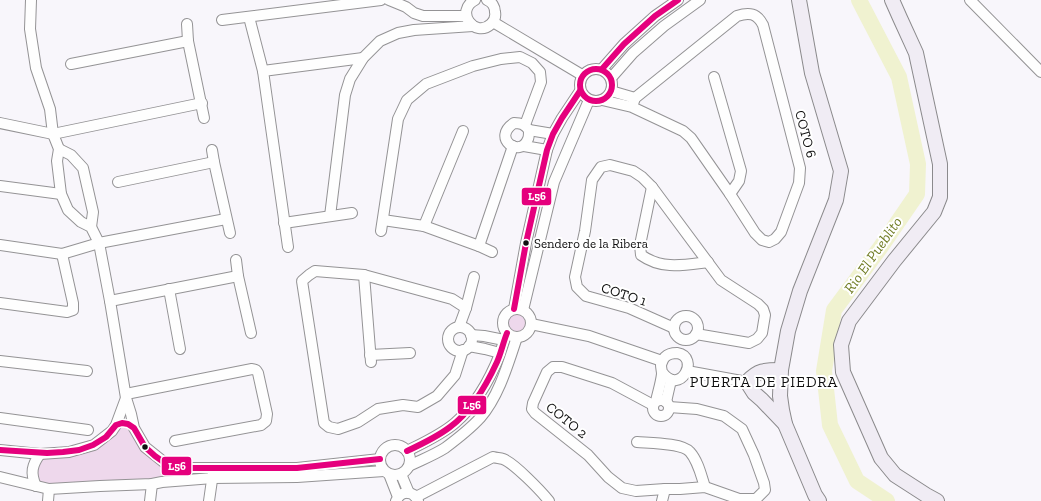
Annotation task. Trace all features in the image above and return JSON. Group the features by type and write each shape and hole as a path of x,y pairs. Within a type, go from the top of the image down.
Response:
{"street":[{"path":"31,0 30,29 36,68 50,109 53,134 59,149 57,161 61,194 68,210 82,222 91,227"},
{"path":"222,20 381,0"},
{"path":"389,0 422,16 466,16"},
{"path":"330,216 345,95 350,79 363,58 380,41 398,33 414,30 473,26 483,28 489,26 493,22 495,11 493,5 487,0"},
{"path":"602,70 655,16 678,0"},
{"path":"610,78 633,53 664,26 700,0"},
{"path":"799,0 812,73 841,171 836,200 800,291 788,332 781,370 780,396 785,424 814,495 819,501"},
{"path":"892,0 916,53 940,164 940,197 934,212 894,261 849,321 841,345 843,372 881,458 895,475 937,501"},
{"path":"970,0 1041,72"},
{"path":"470,1 466,10 466,16 468,21 473,26"},
{"path":"414,13 414,30"},
{"name":"COTO 6","path":"746,13 754,15 760,19 763,25 800,168 799,183 781,232 775,239 768,242 762,240 755,233 692,138 683,131 634,103 737,16 746,13"},
{"path":"249,17 263,72 288,247"},
{"path":"493,22 582,75"},
{"path":"187,24 188,41 204,118"},
{"path":"71,64 188,41"},
{"path":"381,232 398,119 407,100 426,84 473,66 501,59 520,57 532,63 540,72 541,82 527,128 528,139 524,146"},
{"path":"263,72 363,58"},
{"path":"595,68 602,70 607,73 610,78 612,84 611,91 602,100 596,102 589,100 584,97 580,91 579,83 582,75 588,70 595,68"},
{"path":"714,77 741,171 739,181 730,194"},
{"path":"519,310 526,243 547,150 553,134 580,91"},
{"path":"611,91 634,103"},
{"path":"519,310 554,182 589,100"},
{"path":"602,100 634,103"},
{"path":"0,123 53,134 202,103"},
{"path":"547,150 524,146 512,146 505,138 506,132 509,126 514,123 520,123 527,128 553,134"},
{"path":"424,226 463,132"},
{"path":"479,246 512,146"},
{"path":"59,149 71,155 83,168 93,212 91,227 99,243 126,396 134,428 146,447 167,467 168,475 157,483 150,501"},
{"path":"212,150 230,233"},
{"path":"118,182 214,162"},
{"name":"COTO 1","path":"652,187 642,177 633,172 610,165 601,167 592,180 585,232 574,277 577,287 586,296 629,308 674,328"},
{"path":"0,186 61,194"},
{"path":"652,187 640,245 641,255 648,260 666,266 708,262"},
{"path":"652,187 721,280 758,304 763,309 765,315 762,332 757,339 749,343 693,337 686,340 678,338 674,332 674,328 675,324 680,318 690,317 698,326 693,337 684,357"},
{"path":"284,223 352,213"},
{"path":"0,245 62,254 99,243 226,219"},
{"path":"383,220 424,226 492,252"},
{"path":"0,303 67,312 73,310 73,303 62,254"},
{"path":"236,260 238,276 251,333"},
{"path":"466,308 452,299 364,275 315,271 309,275 302,281 324,423 329,427 338,429 358,422 378,409 403,405 418,407 437,396 455,375 466,348 471,341 471,335 466,329 459,327 452,330 448,337 448,341 452,348 460,351 466,348 485,349 500,353"},
{"path":"364,275 371,358 410,353"},
{"path":"110,301 238,276"},
{"path":"459,327 466,308 474,277"},
{"path":"169,289 180,348"},
{"path":"407,451 436,436 455,423 469,409 483,389 500,353 505,337 503,326 504,317 510,310 519,310 529,316 531,324 530,328 525,334 517,337 512,336 505,337 471,335"},
{"path":"531,324 589,336 662,361"},
{"path":"409,466 443,449 464,434 480,417 496,394 517,337"},
{"path":"671,354 678,338"},
{"path":"661,404 662,361 666,356 676,353 684,357 688,364 684,377 680,379 671,380 662,372"},
{"path":"0,361 87,371"},
{"name":"COTO 2","path":"661,404 612,383 562,367 553,367 547,372 533,403 532,409 588,455 608,477 622,488 636,491 665,489"},
{"path":"126,396 252,369 256,370 258,373 267,414 266,421 261,425 176,441"},
{"path":"747,382 758,372 781,370"},
{"path":"687,371 747,382 754,392 785,424"},
{"path":"661,404 671,380"},
{"path":"0,450 40,454 69,452 94,445 112,431 116,425 126,396"},
{"path":"762,400 768,400 780,396"},
{"path":"661,404 698,409 724,416 742,429 754,455 765,490 756,499 739,498 705,487 665,489 662,501"},
{"path":"0,418 88,430"},
{"path":"116,425 122,423 128,424 134,428"},
{"path":"637,442 679,446 688,450 695,460 705,487"},
{"path":"165,464 213,474 298,477 387,473 395,475 406,471 409,466 410,458 404,448 394,445 385,449 380,458 380,463 387,473 397,499"},
{"path":"36,486 32,479 33,467 40,454"},
{"path":"414,497 493,457 510,463 530,480 545,500"},
{"path":"0,477 49,489 157,483 213,474 297,468 380,458"},
{"path":"209,501 213,474"},
{"path":"401,474 414,497"},
{"path":"48,501 49,489"},
{"path":"397,499 401,494 405,493 414,497"}],"shaded area":[{"path":"516,309 526,313 530,323 526,333 516,337 506,333 502,323 506,313"},
{"path":"122,423 128,424 134,428 167,467 168,475 162,482 36,486 36,460 94,445 116,425"}],"waterway":[{"name":"Rio El Pueblito","path":"859,0 899,77 918,164 917,194 880,248 834,310 824,371 830,425 857,481 887,501"}],"transit line":[{"name":"L56","path":"602,69 624,44 655,16 678,0"},
{"name":"L56","path":"593,69 599,69 608,73 612,85 608,97 599,101 593,101 584,97 580,88 580,82 584,73 593,69"},
{"name":"L56","path":"514,309 526,243 547,150 553,134 580,91"},
{"name":"L56","path":"407,451 445,431 458,421 472,406 493,371 507,333"},
{"name":"L56","path":"0,450 47,453 79,450 93,445 106,437 116,425 122,423 128,424 134,428 145,447 155,456 165,463 184,468 297,468 380,459"}],"place":[{"name":"Sendero de la Ribera","path":"526,243"}],"district":[{"name":"PUERTA DE PIEDRA","path":"764,382"}]}
